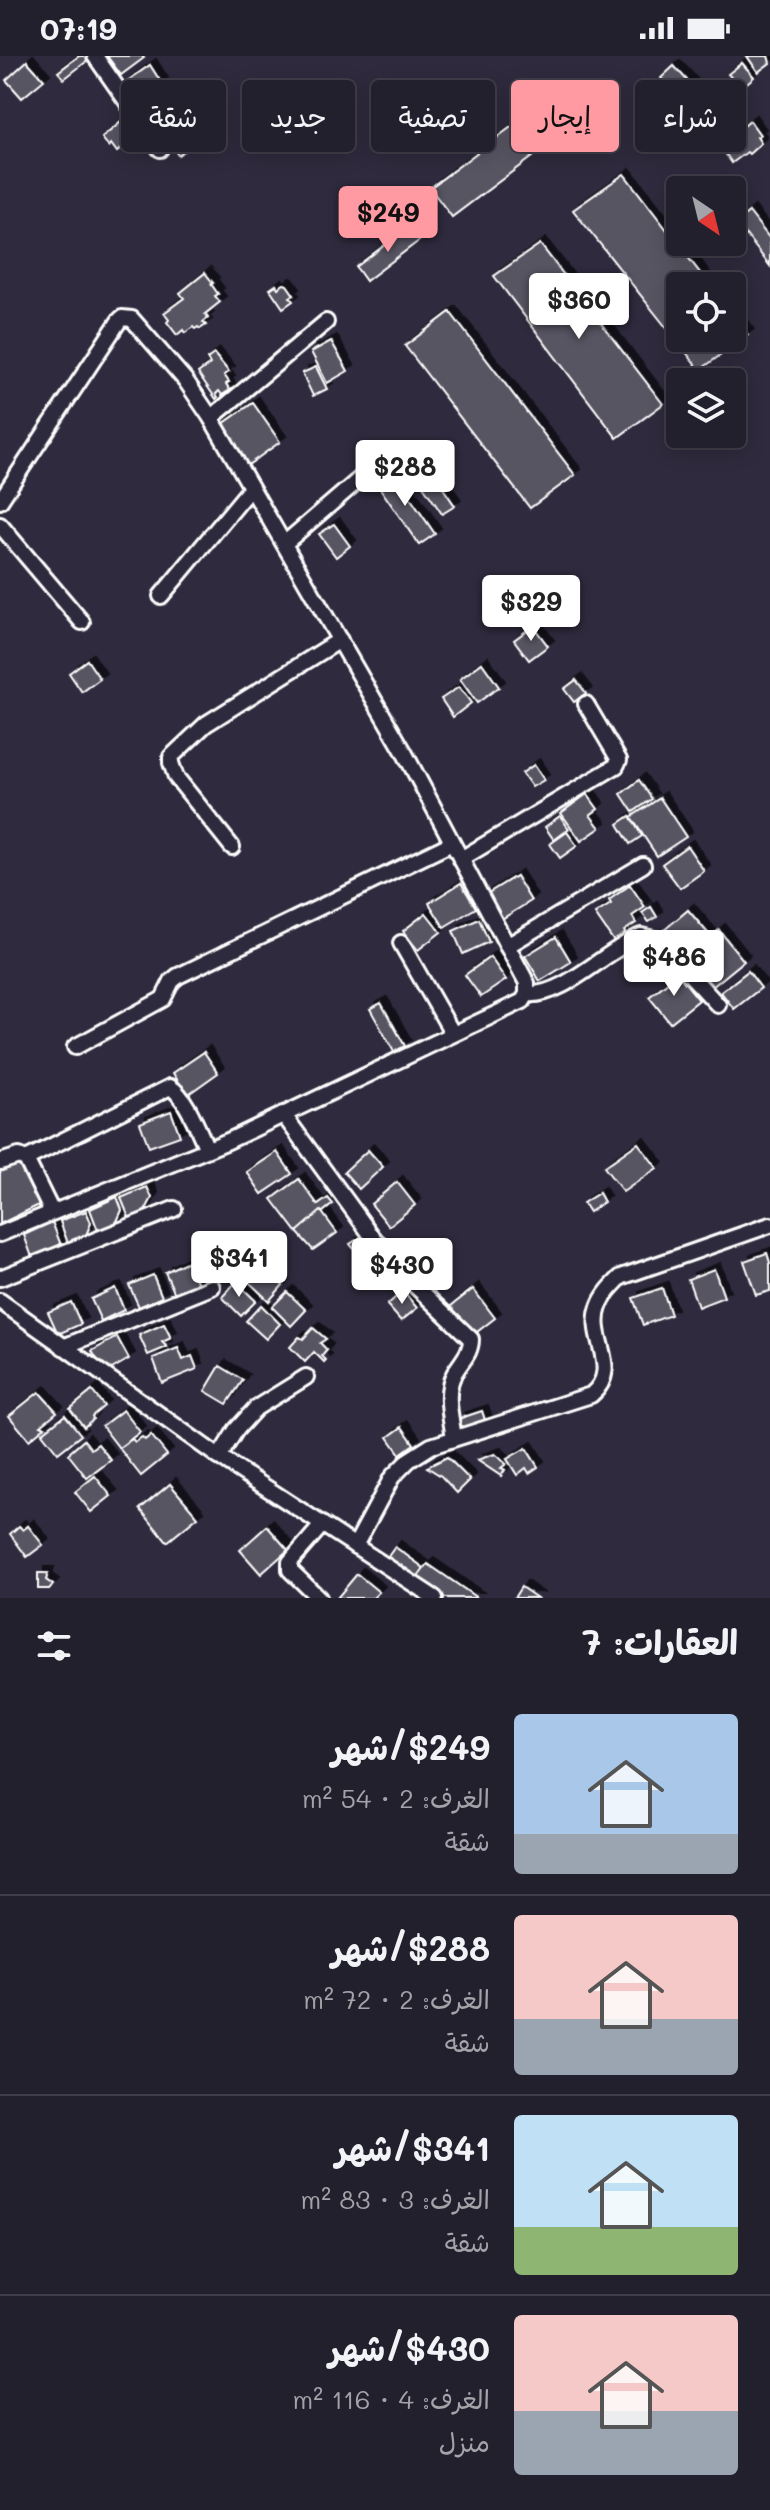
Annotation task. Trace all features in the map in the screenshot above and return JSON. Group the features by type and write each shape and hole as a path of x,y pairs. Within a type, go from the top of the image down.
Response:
{"street":[{"path":"95,56 121,93"},
{"path":"0,501 122,318 132,319 186,381 211,418 403,750 527,983 523,1001 207,1149 0,1234"},
{"path":"211,418 326,322"},
{"path":"284,544 383,459"},
{"path":"161,596 251,488"},
{"path":"0,525 82,622"},
{"path":"232,847 176,777 171,757 206,724 340,640"},
{"path":"461,859 616,766 619,760 614,748 586,704"},
{"path":"75,1047 163,999 178,976 452,843"},
{"path":"507,946 643,865"},
{"path":"527,994 539,996 555,989 641,936 658,940 718,1005"},
{"path":"401,943 453,1034"},
{"path":"26,1159 170,1087 181,1098 207,1149"},
{"path":"283,1114 404,1275 471,1339 470,1350 451,1380 448,1403 454,1438"},
{"path":"0,1162 19,1156 26,1159 52,1212"},
{"path":"0,1278 174,1209"},
{"path":"355,1546 392,1477 409,1460 431,1446 591,1395 600,1388 605,1376 597,1330 598,1309 609,1288 621,1277 770,1225"},
{"path":"63,1347 212,1287"},
{"path":"0,1301 219,1457 435,1598"},
{"path":"219,1457 236,1430 256,1408 306,1377"},
{"path":"319,1598 290,1570 290,1562 322,1525"}],"building":[{"path":"79,56 91,58 64,79 58,72"},
{"path":"107,56 142,56 144,58 121,75"},
{"path":"747,56 768,56 770,63 758,72"},
{"path":"27,61 44,80 22,98 6,80"},
{"path":"742,63 754,77 746,84 746,80 734,80 728,74"},
{"path":"150,65 159,80 129,80"},
{"path":"674,66 687,80 663,80 661,78"},
{"path":"750,121 760,135 757,137 761,143 732,163 724,152 746,152 746,124"},
{"path":"121,122 121,149 117,152 102,138"},
{"path":"511,127 511,152 538,152 452,217 430,188 478,152 495,152 495,139"},
{"path":"624,174 666,229 666,256 687,256 699,272 666,272 666,327 573,210"},
{"path":"749,212 770,239 770,266 746,235 746,214"},
{"path":"410,226 420,240 366,281 356,267"},
{"path":"540,244 663,404 617,438 494,276"},
{"path":"205,273 213,283 218,294 215,296 220,302 205,314 208,318 203,322 206,325 200,329 193,327 185,333 183,330 177,335 164,313 184,298 180,293"},
{"path":"284,284 294,295 290,297 293,301 283,308 270,289"},
{"path":"450,312 575,475 530,508 405,346"},
{"path":"331,341 348,371 327,383 311,352"},
{"path":"686,352 725,352 703,368 698,368"},
{"path":"214,354 229,372 224,375 230,390 222,395 219,391 216,399 198,373 210,364 207,359"},
{"path":"316,367 327,389 313,396 302,373"},
{"path":"253,403 280,442 248,465 220,426"},
{"path":"422,457 455,506 442,514 409,465"},
{"path":"391,470 435,534 419,545 375,481"},
{"path":"334,524 350,546 336,557 319,534"},
{"path":"533,626 548,646 529,660 514,640"},
{"path":"87,660 100,679 82,692 69,673"},
{"path":"482,663 499,687 477,703 460,679"},
{"path":"576,680 586,693 574,702 564,689"},
{"path":"459,687 471,703 453,717 441,699"},
{"path":"534,765 544,780 532,787 522,773"},
{"path":"639,780 652,799 633,812 621,794"},
{"path":"587,794 598,809 590,815 600,828 581,841 561,813"},
{"path":"660,798 686,837 657,856 631,817"},
{"path":"560,816 569,829 554,840 545,827"},
{"path":"630,816 642,836 630,844 618,824"},
{"path":"567,832 577,846 560,858 550,844"},
{"path":"687,846 704,871 680,888 662,864"},
{"path":"516,876 531,901 500,920 485,895"},
{"path":"461,883 476,908 444,927 429,903"},
{"path":"630,885 645,907 632,916 636,923 624,931 626,935 615,943 595,914 611,904 609,900"},
{"path":"651,907 657,917 649,922 642,913"},
{"path":"688,910 712,938 687,959 663,931"},
{"path":"426,913 441,932 418,950 403,931"},
{"path":"479,919 489,942 463,954 453,931"},
{"path":"719,930 744,961 712,987 695,966 713,951 708,944 715,939 712,936"},
{"path":"556,937 571,962 540,981 525,956"},
{"path":"644,943 652,953 633,970 626,961 630,958 627,955"},
{"path":"490,957 506,980 481,997 465,975"},
{"path":"748,971 761,988 734,1009 721,992"},
{"path":"678,974 699,1000 670,1023 649,997"},
{"path":"381,1003 405,1046 394,1052 370,1009"},
{"path":"204,1052 218,1073 187,1095 173,1073"},
{"path":"171,1111 180,1136 149,1147 140,1123"},
{"path":"638,1143 657,1168 623,1192 604,1167"},
{"path":"368,1150 383,1167 359,1189 344,1172"},
{"path":"277,1152 292,1174 262,1194 247,1172"},
{"path":"18,1163 39,1205 0,1224 0,1172"},
{"path":"299,1179 318,1205 328,1198 333,1204 297,1232 272,1199"},
{"path":"397,1182 415,1205 389,1226 371,1204"},
{"path":"147,1187 152,1198 143,1215 130,1220 121,1198"},
{"path":"599,1193 604,1202 589,1212 583,1203"},
{"path":"117,1197 122,1210 114,1228 99,1233 90,1209"},
{"path":"86,1211 91,1223 84,1240 69,1246 60,1221"},
{"path":"321,1211 337,1233 313,1250 297,1232"},
{"path":"52,1222 62,1248 33,1260 24,1235"},
{"path":"361,1237 377,1258 367,1266 350,1244"},
{"path":"224,1246 234,1268 210,1279 201,1257"},
{"path":"767,1253 770,1291 756,1295 744,1261"},
{"path":"188,1261 198,1284 175,1294 165,1272"},
{"path":"264,1267 283,1285 269,1301 249,1282"},
{"path":"714,1269 724,1297 698,1307 688,1279"},
{"path":"153,1275 162,1297 139,1307 129,1285"},
{"path":"236,1282 256,1301 241,1316 222,1297"},
{"path":"115,1288 124,1310 101,1321 91,1299"},
{"path":"662,1288 671,1315 643,1325 633,1298"},
{"path":"473,1289 495,1318 473,1335 451,1306"},
{"path":"403,1291 417,1308 401,1321 387,1305"},
{"path":"287,1292 306,1310 291,1326 272,1307"},
{"path":"71,1302 81,1324 58,1334 48,1312"},
{"path":"261,1305 280,1324 266,1339 246,1321"},
{"path":"164,1324 171,1338 162,1342 167,1347 148,1355 139,1335"},
{"path":"313,1328 326,1339 320,1343 327,1350 322,1356 326,1360 324,1362 314,1352 305,1362 290,1347"},
{"path":"117,1337 129,1359 105,1373 92,1351"},
{"path":"178,1348 183,1360 192,1356 197,1369 162,1383 153,1358"},
{"path":"220,1366 243,1380 227,1404 205,1391"},
{"path":"92,1391 104,1406 84,1427 70,1409"},
{"path":"39,1392 57,1412 29,1440 9,1416"},
{"path":"123,1410 140,1432 119,1448 102,1426"},
{"path":"482,1411 488,1429 464,1437 458,1419"},
{"path":"65,1415 81,1435 58,1453 42,1433"},
{"path":"402,1427 414,1444 400,1454 388,1437"},
{"path":"151,1435 167,1455 141,1476 119,1448 132,1439 135,1442 142,1437 145,1440"},
{"path":"84,1440 91,1449 98,1444 111,1460 87,1478 68,1454"},
{"path":"526,1448 538,1467 529,1473 526,1468 517,1475 507,1459"},
{"path":"495,1454 506,1464 501,1468 505,1470 501,1476 477,1460"},
{"path":"447,1457 470,1480 457,1493 427,1467"},
{"path":"95,1476 111,1496 91,1512 75,1492"},
{"path":"170,1484 198,1517 167,1542 140,1509"},
{"path":"19,1526 23,1530 28,1526 43,1545 27,1557 10,1534"},
{"path":"267,1526 288,1550 261,1574 240,1550"},
{"path":"395,1547 424,1568 413,1583 384,1562"},
{"path":"428,1564 477,1598 435,1598 413,1583"},
{"path":"38,1573 48,1573 46,1580 53,1585 50,1589 38,1589"},
{"path":"357,1574 379,1592 373,1598 337,1598"},
{"path":"521,1587 537,1598 514,1598"}]}
